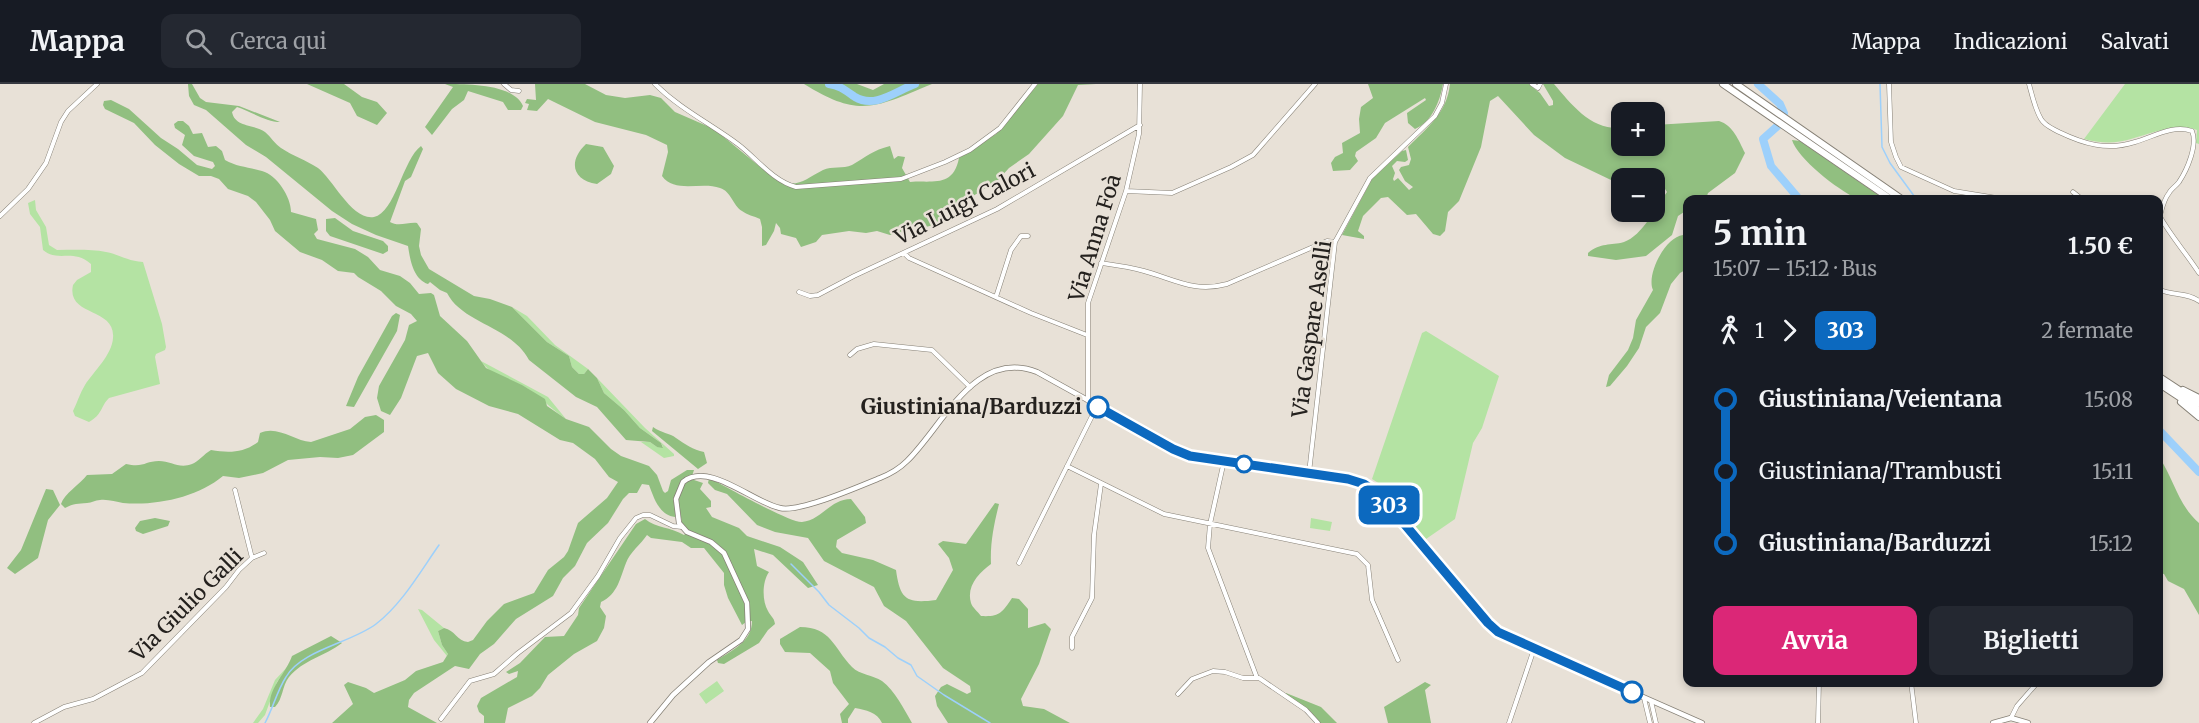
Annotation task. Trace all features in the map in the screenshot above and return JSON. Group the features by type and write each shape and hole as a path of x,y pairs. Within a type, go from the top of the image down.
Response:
{"highway":[{"path":"1723,84 1895,195"},
{"path":"1736,84 1885,195"},
{"path":"2163,380 2199,410"},
{"path":"2163,385 2199,403"},
{"path":"2175,391 2186,391 2199,398"},
{"path":"2175,391 2199,417"}],"street":[{"path":"0,216 28,189 46,163 61,122 68,111 97,84"},
{"path":"504,84 511,90 519,92"},
{"path":"655,84 672,101 740,146 781,180 795,187 901,179 945,162 970,150 1000,128 1035,84"},
{"name":"Via Anna Foà","path":"1088,401 1088,303 1126,191 1140,125 1140,84"},
{"path":"1126,191 1164,194 1174,192 1252,155 1315,84"},
{"name":"Via Gaspare Aselli","path":"1309,473 1335,242 1370,178 1435,116 1442,103 1446,84"},
{"path":"1532,84 1538,88 1540,84"},
{"path":"1889,84 1891,142 1901,167 1954,191 1992,195"},
{"path":"2029,84 2040,118 2046,126 2083,143 2119,146 2138,142 2162,132 2192,131 2194,136 2189,159 2163,205"},
{"name":"Via Luigi Calori","path":"799,292 810,296 818,295 997,209 1140,125"},
{"path":"2073,192 2077,195"},
{"path":"2163,223 2167,231 2184,249 2199,273"},
{"path":"996,297 1011,250 1021,236 1028,236"},
{"path":"1101,263 1137,269 1188,286 1218,286 1328,241 1335,242"},
{"path":"904,253 909,258 996,297 1087,335"},
{"path":"2163,291 2188,295 2199,301"},
{"path":"850,355 857,348 874,344 932,350 970,387"},
{"path":"650,723 673,695 713,659 741,640 748,628 747,603 724,553 714,543 690,534 678,521 677,492 681,483 689,477 710,476 766,503 784,509 801,506 857,488 903,465 970,387 991,372 1003,368 1021,368 1037,372 1180,452 1196,457 1356,481 1374,490 1389,504 1491,626 1507,637 1702,723"},
{"path":"1019,564 1097,406"},
{"path":"1224,461 1210,524 1208,551 1257,678"},
{"path":"1068,466 1164,514 1350,551 1360,556 1369,568 1372,600 1398,660"},
{"path":"1072,648 1072,638 1092,598 1094,535 1101,484"},
{"path":"235,490 252,558"},
{"path":"441,719 470,681 494,674 518,652 571,613 598,576 622,535 636,518 650,515 673,526 682,527"},
{"name":"Via Giulio Galli","path":"34,723 64,707 93,699 142,673 226,587 239,570 252,558 264,553"},
{"path":"1509,723 1534,649"},
{"path":"1178,694 1192,679 1213,671 1243,678 1257,678 1306,710 1318,723"},
{"path":"1818,723 1819,687"},
{"path":"1912,687 1916,723"},
{"path":"2011,718 2017,706 2034,687"},
{"path":"1644,698 1650,723"},
{"path":"1651,700 1656,723"},
{"path":"1993,723 2011,718 2028,723"}],"green space":[{"path":"188,84 192,84 200,98 206,102 239,106 280,122 237,107 232,112 237,121 261,130 281,148 318,168 358,213 366,216 374,217 388,206 409,162 421,146 423,149 411,177 405,181 390,222 417,223 421,229 419,246 421,255 429,269 474,296 512,307 547,342 569,356 572,367 579,374 584,374 588,369 597,378 604,393 640,428 661,443 663,448 650,442 626,440 597,407 576,397 529,360 511,340 464,312 447,293 419,278 413,268 408,246 352,224 332,211 266,157 246,145 206,110 194,105 189,96"},
{"path":"307,84 344,84 362,97 377,102 387,113 377,125 357,116 350,103"},
{"path":"445,84 477,85 500,89 510,93 523,106 521,110 508,110 503,102 468,91 464,100 452,109 432,135 425,127 453,87"},
{"path":"535,84 585,84 606,95 625,98 650,95 661,98 675,112 714,129 775,179 789,184 800,182 826,169 852,165 890,146 894,159 898,156 905,157 902,168 910,182 941,180 952,174 959,158 996,134 1038,84 1096,84 1078,85 1063,116 1029,154 1009,168 998,180 970,198 952,221 890,235 877,231 866,233 849,231 822,235 816,242 801,247 796,238 781,234 776,223 766,245 762,246 760,219 739,209 724,190 713,186 681,186 667,181 662,176 668,152 667,145 646,135 595,122 548,99 537,111 527,110 529,104 525,103 527,99 536,100"},
{"path":"804,84 857,84 873,90 884,84 932,84 896,99 868,106 840,102"},
{"path":"1368,84 1443,84 1431,116 1421,126 1415,129 1408,123 1407,113 1426,100 1425,98 1385,123 1376,138 1356,152 1355,156 1358,161 1350,170 1333,171 1331,163 1335,157 1343,153 1342,143 1360,133 1361,107 1373,98"},
{"path":"1450,84 1529,84 1540,93 1549,106 1553,105 1553,101 1543,84 1554,84 1583,115 1600,125 1611,128 1611,156 1665,156 1665,124 1719,121 1732,130 1745,153 1735,173 1707,195 1683,195 1683,213 1678,216 1672,235 1646,256 1616,260 1588,256 1588,253 1597,247 1631,239 1646,222 1665,222 1667,192 1665,168 1611,168 1611,180 1565,158 1534,135 1498,96 1490,101 1481,147 1459,201 1448,212 1445,231 1440,236 1433,234 1416,214 1407,215 1388,197 1381,198 1363,216 1358,231 1364,239 1342,235 1372,179 1402,151 1406,150 1408,160 1397,161 1392,166 1395,173 1393,179 1394,181 1398,178 1409,190 1413,187 1405,181 1399,170 1409,165 1411,159 1408,147 1429,126 1445,103"},
{"path":"2125,84 2199,84 2199,144 2196,143 2197,130 2188,128 2164,130 2119,142 2084,139"},
{"path":"111,100 129,109 161,138 197,165 212,169 215,166 213,162 194,156 182,145 185,135 175,128 174,124 178,121 183,121 189,126 193,134 202,133 208,147 216,146 222,151 225,160 268,173 282,187 289,200 291,212 316,219 318,230 314,234 317,239 355,249 368,257 380,270 400,276 410,283 419,294 434,295 440,316 467,341 486,368 545,399 547,406 566,419 589,427 621,456 649,466 657,475 665,493 668,491 671,480 687,470 694,470 691,479 703,483 700,489 711,501 711,507 706,508 712,517 739,528 747,536 780,547 803,562 818,585 808,588 773,555 754,549 757,566 769,572 764,586 764,597 766,607 775,624 759,643 724,664 718,663 717,660 735,649 745,639 749,634 752,621 742,625 728,598 724,585 724,573 704,548 691,548 682,542 651,538 647,535 628,559 615,590 601,602 600,607 606,616 604,628 597,641 574,654 548,675 532,696 508,708 505,723 484,723 484,716 479,712 477,706 481,698 517,677 518,671 509,674 506,672 520,663 545,637 564,636 578,615 579,608 636,524 645,519 684,535 687,532 682,523 680,511 675,509 675,517 669,516 658,505 649,485 642,484 637,493 629,493 623,499 608,523 587,543 575,566 563,578 553,596 516,619 494,644 480,654 469,669 455,666 414,693 409,700 408,707 437,723 332,723 353,704 344,685 348,682 374,693 405,680 416,671 443,662 448,654 442,645 438,631 448,629 461,640 468,642 473,640 504,604 534,593 548,570 568,551 578,523 607,498 618,482 609,477 595,459 573,443 560,440 518,414 489,406 456,389 438,373 428,353 417,356 401,398 390,415 381,411 377,398 379,386 405,340 409,325 417,321 411,314 396,306 381,291 354,273 338,271 322,260 300,252 275,231 270,220 256,202 248,196 228,189 219,179 199,176 179,164 155,145 134,123 105,109 104,101"},
{"path":"1792,140 1800,141 1878,195 1848,194 1819,173 1795,147"},
{"path":"586,144 603,147 614,166 611,174 597,184 582,178 575,169 580,150"},
{"path":"35,200 36,210 46,227 49,245 57,250 100,251 143,262 162,324 166,347 155,357 160,384 109,398 97,416 89,422 75,416 73,411 85,385 109,351 113,338 112,328 100,316 83,308 73,295 73,285 91,272 91,264 78,257 49,254 43,250 40,227 30,214 28,203"},
{"path":"335,218 353,231 383,241 388,246 388,251 383,254 330,236 326,231 326,219"},
{"path":"1683,235 1683,271 1671,284 1660,313 1646,327 1639,348 1627,366 1610,386 1606,387 1609,375 1628,350 1636,320 1653,290 1652,275 1659,258 1676,237"},
{"path":"512,307 527,316 555,345 588,369 584,374 579,374 572,367 569,356 547,342"},
{"path":"396,313 400,315 397,331 354,407 346,406 358,377 392,316"},
{"path":"1426,331 1499,376 1482,428 1473,443 1455,519 1426,539 1380,484 1372,479 1422,333"},
{"path":"481,361 548,397 566,419 533,393 494,373"},
{"path":"597,378 674,456 664,458 641,442 650,442 657,447 663,447 604,393"},
{"path":"376,415 384,420 384,432 353,455 338,458 288,460 263,473 239,478 223,476 202,490 163,501 136,504 100,500 74,504 65,508 61,504 87,475 112,474 126,464 137,465 154,461 179,465 192,464 211,450 230,452 247,448 258,442 260,433 267,431 280,432 311,442 350,429 365,417"},
{"path":"653,427 704,452 707,463 698,469 652,431"},
{"path":"2163,463 2181,500 2199,523 2199,615 2184,589 2168,581 2164,574"},
{"path":"709,478 795,521 802,522 815,518 837,502 851,499 865,517 866,523 837,540 836,547 842,553 873,560 896,570 903,593 911,600 918,601 936,600 953,570 949,558 938,544 943,541 966,544 995,503 999,504 991,549 991,564 978,576 972,586 971,603 981,616 992,616 1003,611 1012,598 1019,599 1028,609 1028,628 1045,623 1051,629 1039,664 1021,699 1023,706 1044,709 1070,723 948,723 937,706 935,696 941,687 947,684 967,694 971,692 970,686 943,668 906,621 884,606 874,587 824,561 808,538 775,532 757,525 727,494 715,490 708,483"},
{"path":"46,489 53,490 60,505 48,520 38,558 15,574 7,568 21,550"},
{"path":"155,518 170,521 168,526 143,534 136,531 135,528 140,521"},
{"path":"1311,518 1332,522 1330,531 1310,528"},
{"path":"418,609 444,628 438,631 447,656 434,640"},
{"path":"800,627 819,630 825,634 855,670 875,677 887,685 912,723 882,723 874,714 855,708 848,723 842,723 840,714 849,704 833,683 830,671 810,653 785,652 780,644 780,639"},
{"path":"331,636 342,643 295,671 289,677 278,704 270,707 274,687 292,656"},
{"path":"289,665 277,682 265,715 258,723 253,723 263,709 275,680"},
{"path":"717,681 724,691 706,704 699,694"},
{"path":"1425,682 1431,685 1425,690 1431,723 1388,723 1384,707"},
{"path":"1286,693 1321,707 1337,723 1319,723 1311,712 1286,696"}],"waterway":[{"path":"829,84 840,87 855,97 870,101 885,98 915,84"},
{"path":"1758,84 1780,104 1784,113 1782,122 1763,139 1771,166 1796,195"},
{"path":"1880,84 1882,147 1890,163 1913,195"},
{"path":"2163,434 2199,472"},
{"path":"265,723 283,682 293,668 314,653 366,631 376,624 418,577 439,545"},
{"path":"791,564 829,605 869,638 911,665 917,676 944,695 990,723"}],"bus line":[{"name":"303","path":"1098,407 1173,449 1190,456 1348,479 1368,486 1389,504 1498,632 1632,692"}],"place":[{"name":"Giustiniana/Barduzzi","path":"1098,407"}]}
